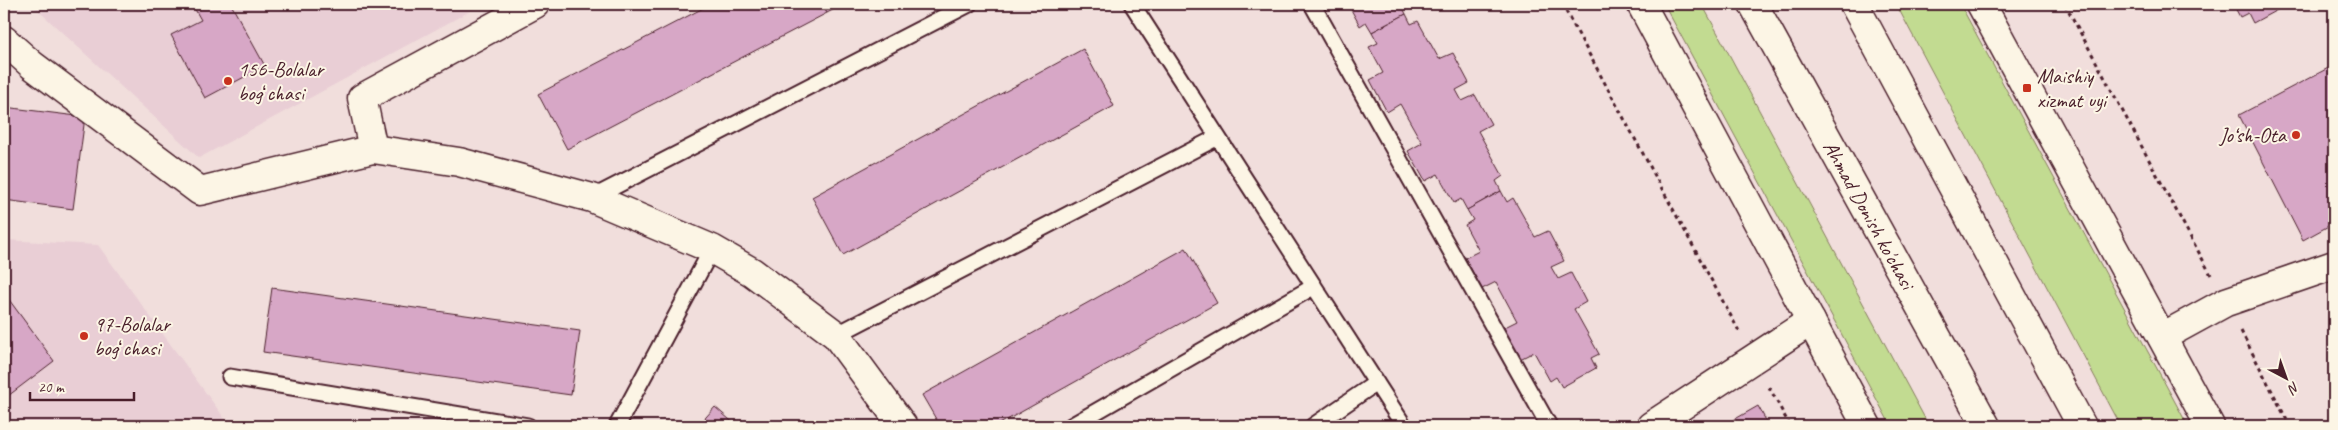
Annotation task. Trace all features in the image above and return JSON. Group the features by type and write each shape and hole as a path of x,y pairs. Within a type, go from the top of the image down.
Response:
{"street":[{"path":"373,149 362,98 535,4"},
{"path":"1641,4 1867,426"},
{"name":"Ahmad Donish ko'chasi","path":"1753,4 1986,426"},
{"path":"1854,4 2082,426"},
{"path":"1981,4 2210,426"},
{"path":"4,40 40,71 200,191 373,149 459,162 592,198 712,249 752,272 836,335 903,426"},
{"path":"2162,337 2226,302 2334,265"},
{"path":"1651,426 1811,321"}],"lane":[{"path":"592,198 969,4"},
{"path":"1132,4 1216,138 1404,426"},
{"path":"1312,4 1549,426"},
{"path":"836,335 1216,138"},
{"path":"617,426 712,249"},
{"path":"1071,426 1313,288"},
{"path":"230,378 528,426"},
{"path":"1313,426 1376,383"}],"path":[{"path":"1562,4 1790,426"},
{"path":"2065,4 2226,302 2290,426"}],"shaded area":[{"name":"156-Bolalar bogʻchasi","path":"31,4 483,4 199,158"},
{"name":"97-Bolalar bogʻchasi","path":"4,240 98,245 230,426 4,426"}],"green space":[{"path":"1664,4 1702,4 1929,426 1891,426"},
{"path":"1896,4 1960,4 2188,426 2121,426"}],"building":[{"path":"192,4 236,4 232,6 265,66 205,98 171,35 201,20"},
{"path":"711,4 822,4 827,13 567,149 538,94"},
{"path":"822,4 844,4 827,13"},
{"path":"1348,4 1401,4 1406,14 1372,32 1366,22 1360,26"},
{"path":"2233,4 2288,4 2253,23 2248,13 2240,17"},
{"path":"1406,14 1411,24 1418,21 1439,59 1453,53 1469,83 1456,90 1462,101 1475,95 1491,124 1478,131 1503,176 1496,181 1501,191 1467,210 1461,199 1454,203 1438,174 1425,181 1408,151 1422,143 1400,104 1387,112 1370,80 1383,73 1369,47 1378,43 1372,32"},
{"path":"1083,49 1114,106 843,255 812,197"},
{"path":"2334,65 2334,223 2303,240 2239,115"},
{"path":"4,107 85,117 73,209 4,200"},
{"path":"1501,191 1507,202 1513,198 1535,237 1548,231 1564,261 1551,267 1558,279 1571,273 1586,302 1574,309 1599,354 1591,358 1596,368 1562,387 1556,377 1550,381 1534,352 1520,359 1503,328 1517,321 1496,282 1482,289 1465,258 1479,251 1465,225 1473,220 1467,210"},
{"path":"1186,248 1217,303 996,426 940,426 922,395"},
{"path":"272,288 580,331 571,395 263,352"},
{"path":"7,297 54,361 4,399 4,300"},
{"path":"1758,406 1769,426 1723,426"},
{"path":"715,407 737,426 698,426"}],"place":[{"name":"156-Bolalar bogʻchasi","path":"228,81"},
{"name":"Maishiy xizmat uyi","path":"2027,88"},
{"name":"Jo‘sh-Ota","path":"2296,135"},
{"name":"97-Bolalar bogʻchasi","path":"84,336"}]}
